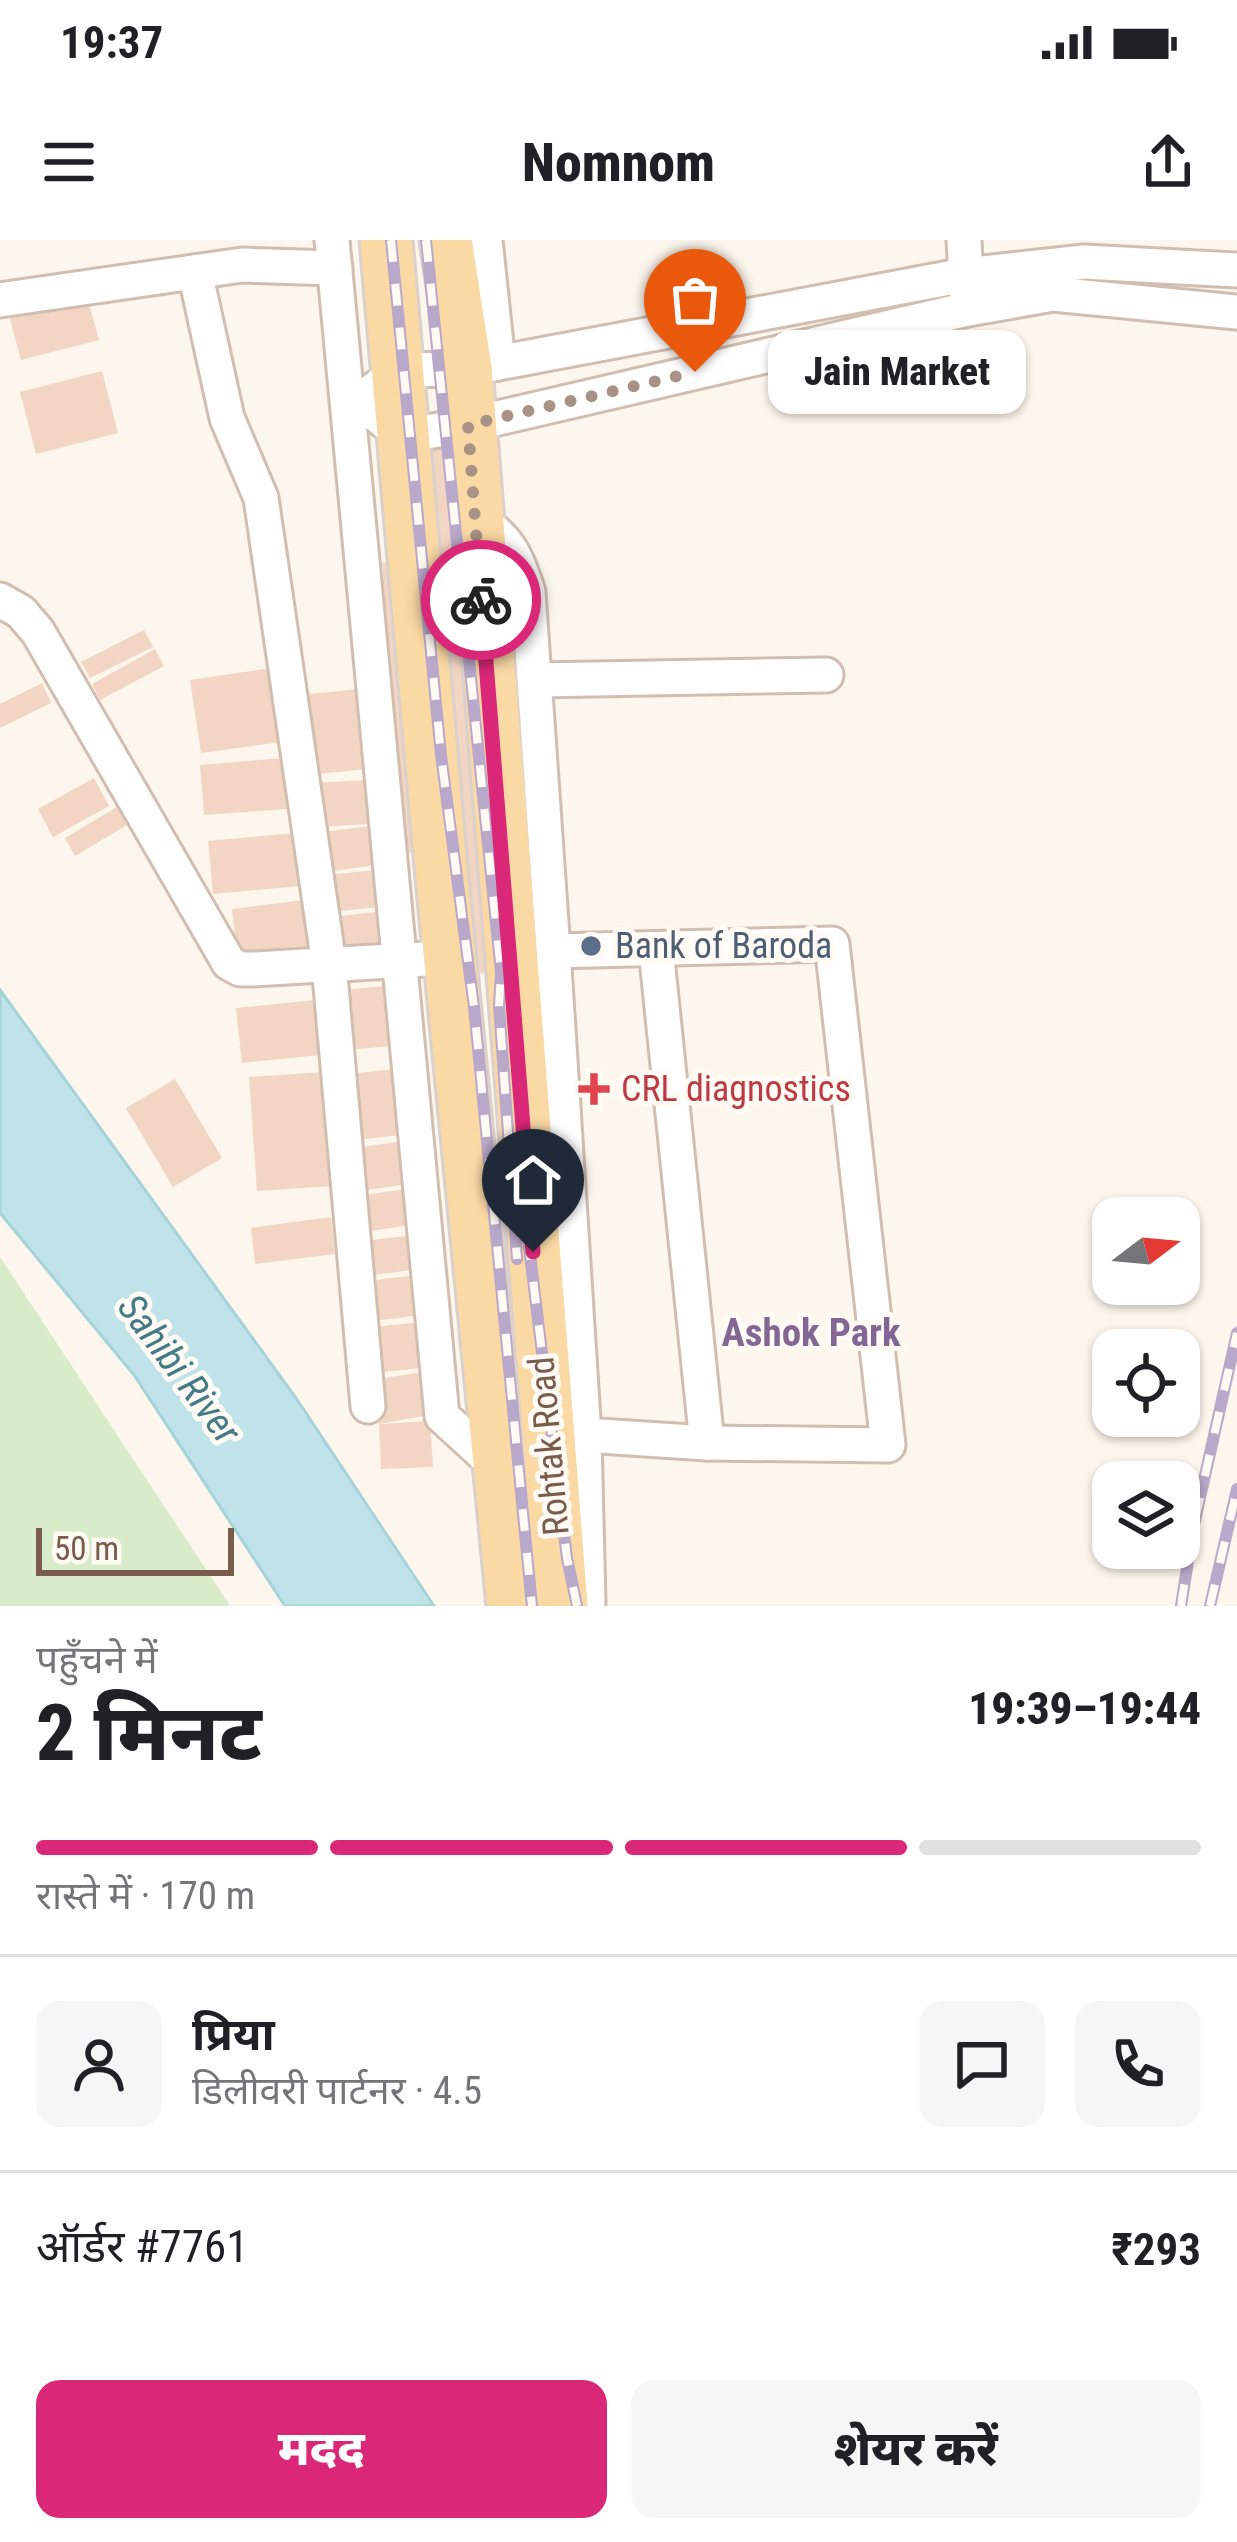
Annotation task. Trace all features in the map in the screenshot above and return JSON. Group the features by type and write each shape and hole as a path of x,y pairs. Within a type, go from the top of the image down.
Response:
{"main road":[{"path":"386,240 400,370"},
{"path":"446,240 482,366"},
{"name":"Rohtak Road","path":"482,366 468,425 575,1605"},
{"name":"Rohtak Road","path":"400,370 426,958 502,1471 513,1606"}],"street":[{"path":"482,366 484,240"},
{"path":"964,240 968,309"},
{"path":"0,300 195,272 233,252 333,254 426,958 240,969 229,963 38,632 21,612 0,600"},
{"path":"353,401 400,370 482,366 965,274 1084,262 1237,270"},
{"path":"195,272 227,418 261,498 329,964 368,1406"},
{"path":"353,401 403,436 1053,294 1237,312"},
{"path":"475,518 496,530 514,550 528,592 584,1435 575,1605"},
{"path":"536,680 826,675"},
{"path":"553,952 832,944 888,1445 706,1443 584,1435"},
{"path":"656,949 706,1443"}],"green space":[{"path":"0,1257 230,1606 0,1606"}],"water":[{"name":"Sahibi River","path":"0,990 296,1398 434,1606 285,1606 134,1375 0,1213"}],"building":[{"path":"88,300 99,340 21,360 10,319"},
{"path":"102,371 118,433 36,454 20,392"},
{"path":"458,434 501,972 453,976 443,850 405,853 382,563 412,561 401,438"},
{"path":"144,630 153,647 90,678 81,662"},
{"path":"155,649 164,666 100,700 92,684"},
{"path":"271,668 282,742 201,753 190,680"},
{"path":"42,683 51,703 0,728 0,704"},
{"path":"358,689 366,769 308,775 300,695"},
{"path":"283,758 287,809 204,815 200,765"},
{"path":"94,778 109,806 53,837 38,809"},
{"path":"368,780 370,824 318,827 315,783"},
{"path":"117,807 127,825 75,856 65,838"},
{"path":"371,826 377,865 326,872 321,832"},
{"path":"294,833 299,886 213,894 208,841"},
{"path":"376,870 380,907 332,912 328,875"},
{"path":"304,900 310,948 237,956 232,909"},
{"path":"383,911 388,957 337,962 333,917"},
{"path":"395,985 401,1045 348,1050 342,990"},
{"path":"315,1000 321,1055 242,1063 236,1008"},
{"path":"403,1068 410,1134 357,1140 349,1074"},
{"path":"325,1072 333,1186 257,1191 249,1077"},
{"path":"175,1079 222,1158 173,1187 126,1108"},
{"path":"410,1140 415,1183 362,1191 356,1148"},
{"path":"405,1189 411,1225 364,1232 358,1196"},
{"path":"331,1217 335,1254 255,1264 251,1228"},
{"path":"415,1235 419,1269 366,1276 362,1241"},
{"path":"416,1275 422,1315 373,1321 367,1281"},
{"path":"423,1322 428,1367 376,1373 371,1327"},
{"path":"423,1372 429,1415 379,1424 372,1380"},
{"path":"430,1421 433,1467 381,1469 379,1424"}],"railway":[{"path":"391,240 441,755 474,1007 532,1606"},
{"path":"426,240 501,972 499,1006 517,1259"},
{"path":"528,1238 577,1606"},
{"path":"1181,1606 1193,1529 1237,1333"},
{"path":"1210,1606 1237,1489"}],"way so far":[{"path":"481,600 468,425 695,372"}],"place":[{"name":"Jain Market","path":"695,372"},
{"name":"Bank of Baroda","path":"591,946"},
{"name":"CRL diagnostics","path":"594,1089"}],"district":[{"name":"Ashok Park","path":"811,1333"}],"route":[{"path":"481,600 533,1252"}]}
